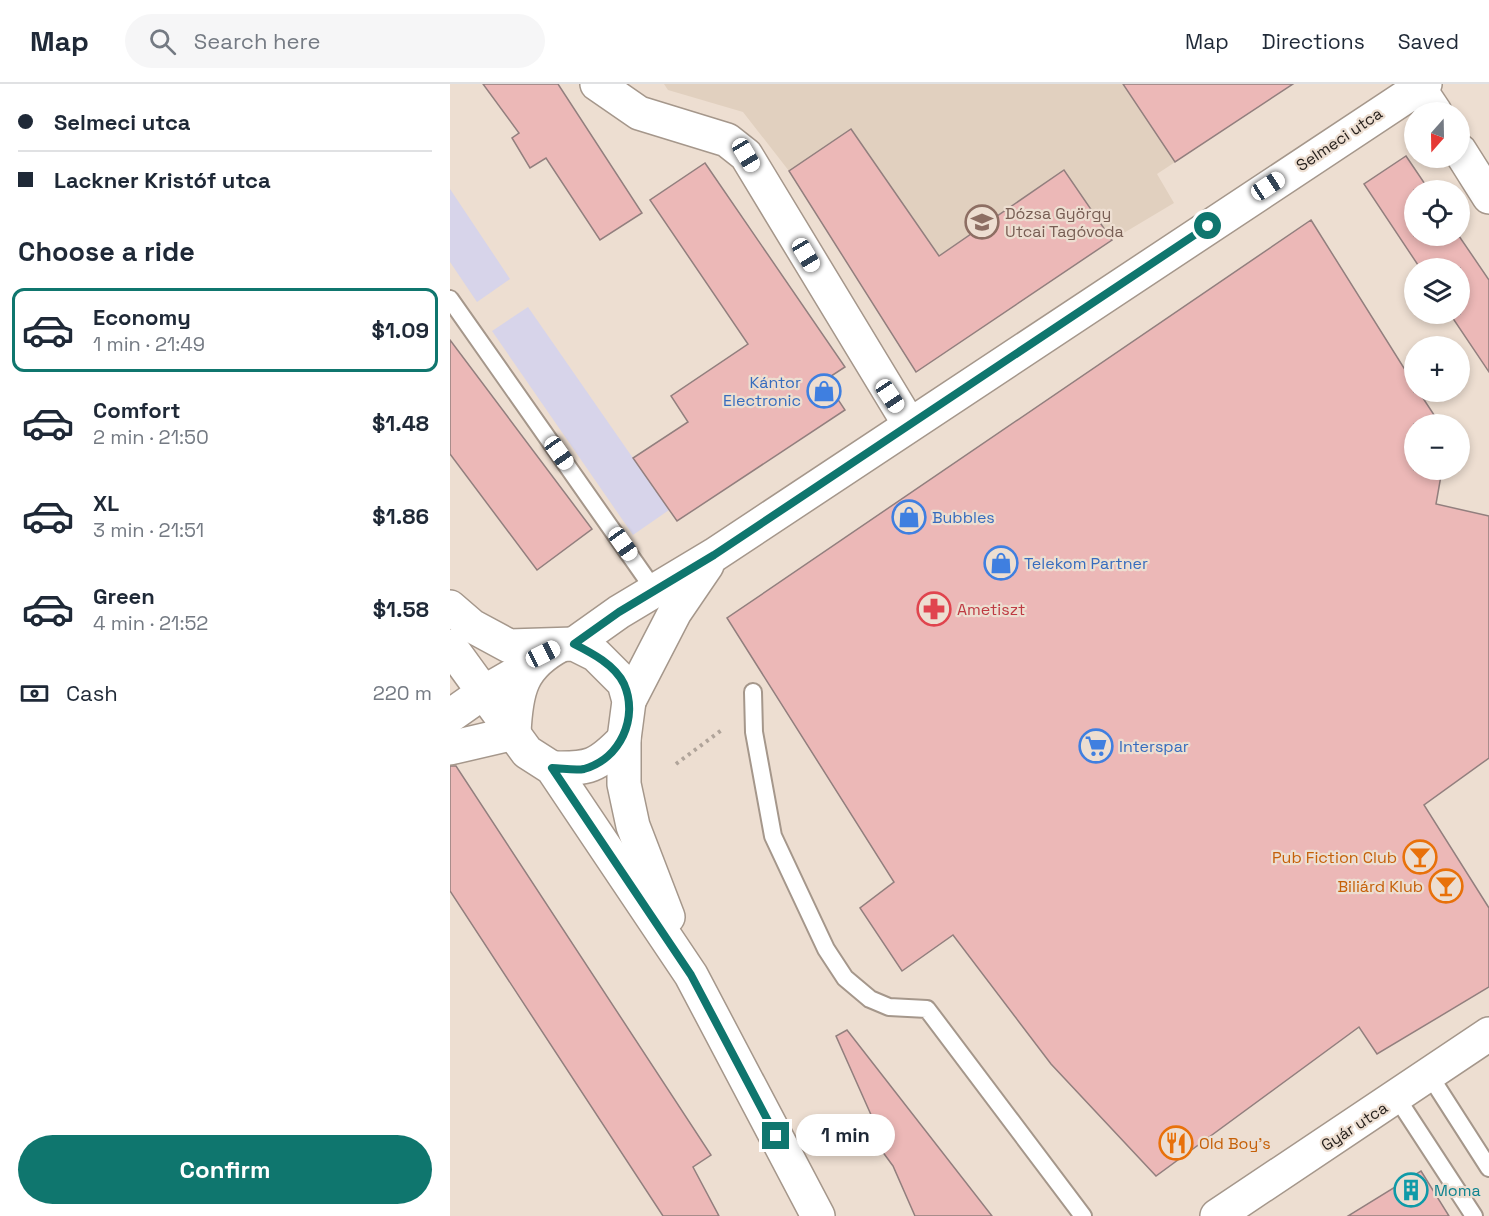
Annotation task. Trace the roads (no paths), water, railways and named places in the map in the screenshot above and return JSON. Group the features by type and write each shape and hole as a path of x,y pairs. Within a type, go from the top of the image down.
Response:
{"street":[{"path":"597,84 639,114 728,140 746,155 909,424"},
{"name":"Selmeci utca","path":"568,644 714,555 909,424 1426,95"},
{"path":"1470,167 1489,197"},
{"name":"Selmeci utca","path":"629,701 675,612 714,555"},
{"path":"450,608 472,626 509,646 568,644 596,655 613,669 624,683 629,701 624,740 624,784 633,826 691,975"},
{"path":"450,716 484,692 531,665 543,654 568,644"},
{"path":"450,646 527,752 552,768 691,975 818,1216"},
{"path":"514,733 516,696 531,665"},
{"path":"450,748 514,733"},
{"path":"552,768 583,769 608,756 624,740"},
{"name":"Gyár utca","path":"1217,1216 1489,1035"}],"lane":[{"path":"450,299 655,591"},
{"path":"753,692 754,732 773,836 834,962 856,990 870,999 889,1007 927,1009 1083,1216"},
{"path":"1430,1076 1489,1168"},
{"path":"1397,1098 1474,1216"}],"place":[{"name":"Dózsa György Utcai Tagóvoda","path":"982,222"},
{"name":"Kántor Electronic","path":"824,391"},
{"name":"Bubbles","path":"909,517"},
{"name":"Telekom Partner","path":"1001,563"},
{"name":"Ametiszt","path":"934,609"},
{"name":"Interspar","path":"1096,746"},
{"name":"Pub Fiction Club","path":"1420,857"},
{"name":"Biliárd Klub","path":"1446,886"},
{"name":"Old Boy's","path":"1176,1143"},
{"name":"Moma","path":"1411,1190"}]}
